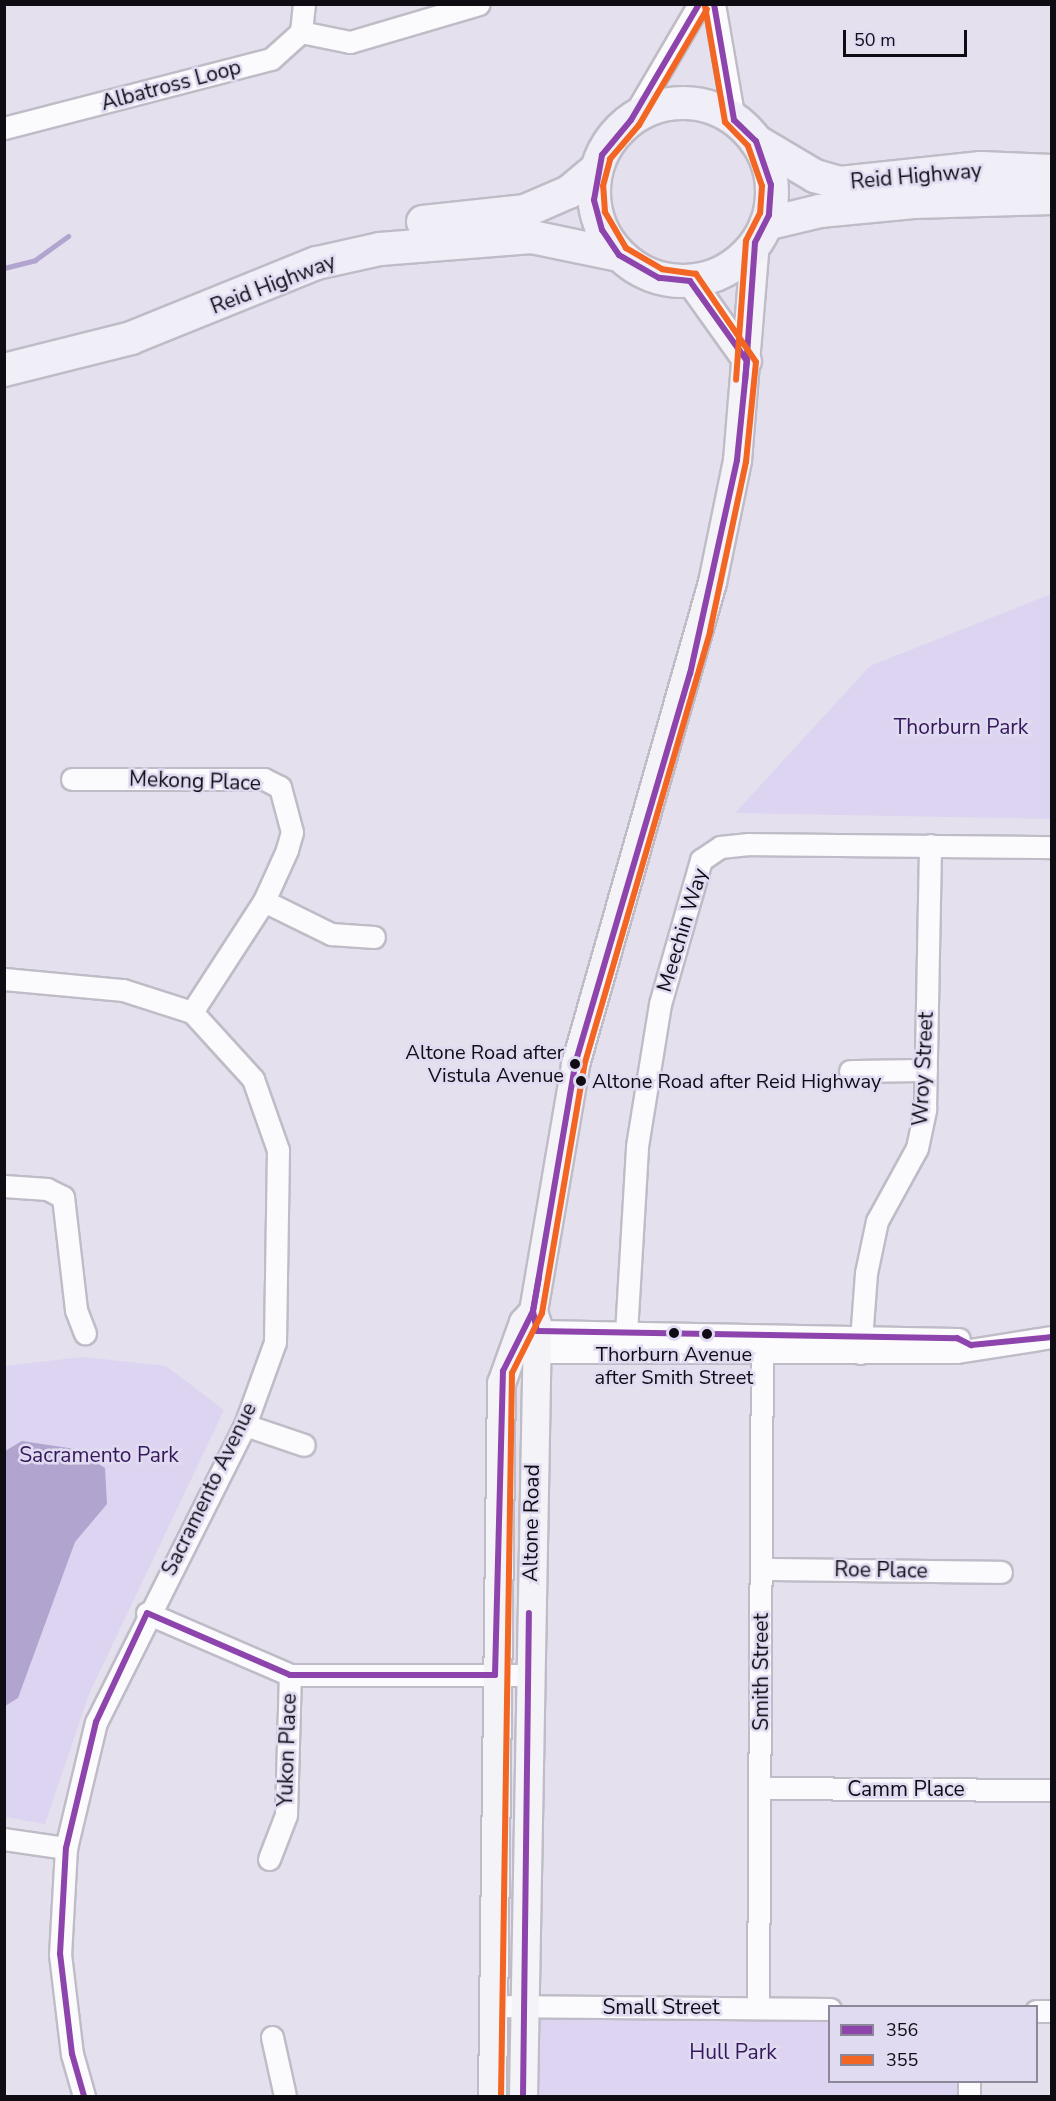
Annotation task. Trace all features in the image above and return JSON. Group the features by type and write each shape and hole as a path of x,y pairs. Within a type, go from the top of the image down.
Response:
{"highway":[{"path":"675,104 706,106 734,120 756,141 771,184 760,233 734,265 690,281 659,278 619,255 596,215 596,169 609,141 631,120 675,104"},
{"name":"Reid Highway","path":"756,141 815,176 840,183 981,168 1052,171"},
{"name":"Reid Highway","path":"4,350 123,320 330,239 525,211 569,192 596,169"},
{"name":"Reid Highway","path":"760,233 820,211 914,202 1052,198"},
{"name":"Reid Highway","path":"4,370 130,338 317,263 380,249 532,237 619,255"}],"main road":[{"name":"Altone Road","path":"523,2097 535,1331 575,1064 690,674 739,432 760,233"},
{"path":"690,281 747,361"},
{"name":"Altone Road","path":"492,2097 495,1675 501,1383 523,1322 535,1331"}],"street":[{"path":"304,4 301,32 350,42 479,4"},
{"path":"631,120 699,4"},
{"path":"714,4 734,120"},
{"name":"Albatross Loop","path":"4,128 271,59 301,32"},
{"name":"Mekong Place","path":"72,779 264,779 280,787 292,832 264,901 192,1012"},
{"name":"Meechin Way","path":"626,1342 637,1146 660,1005 701,860 720,848 749,844 1052,847"},
{"name":"Wroy Street","path":"860,1345 877,1221 917,1148 926,1070 930,845"},
{"path":"264,901 331,934 374,937"},
{"name":"Sacramento Avenue","path":"4,979 123,990 192,1012 254,1079 278,1150 275,1342 244,1425 147,1613 96,1722 66,1848 60,1954 72,2054 84,2097"},
{"path":"850,1071 926,1070"},
{"path":"4,1186 47,1189 63,1197 76,1310 85,1333"},
{"path":"535,1331 626,1342 763,1344 860,1345 957,1338 971,1346 1052,1337"},
{"name":"Smith Street","path":"758,2008 763,1344"},
{"path":"244,1425 304,1445"},
{"name":"Roe Place","path":"762,1569 1001,1572"},
{"path":"147,1613 290,1675 528,1675"},
{"name":"Yukon Place","path":"269,1858 286,1815 290,1675"},
{"name":"Camm Place","path":"760,1788 1052,1790"},
{"path":"4,1839 66,1848"},
{"name":"Small Street","path":"493,2006 828,2009"},
{"path":"272,2037 285,2097"}],"green space":[{"name":"Thorburn Park","path":"1051,594 1051,819 735,813 870,666"},
{"name":"Sacramento Park","path":"83,1357 166,1366 224,1410 89,1694 45,1824 5,1817 4,1366"},
{"name":"Hull Park","path":"524,2006 828,2009 828,2083 969,2083 969,2096 523,2096"}],"shaded area":[{"path":"22,1441 75,1449 105,1468 107,1504 75,1542 18,1698 5,1706 5,1451"}],"waterway":[{"path":"4,268 35,260 68,236"}],"transit line":[{"name":"356","path":"84,2096 72,2054 60,1954 66,1848 96,1722 147,1613 290,1675 495,1675 503,1371 533,1311 575,1064 690,674 737,460 747,361 690,281 659,278 619,255 602,230 594,200 602,155 631,120 699,4"},
{"name":"356","path":"714,4 734,120 756,141 771,185 769,215 755,243 745,381"},
{"name":"355","path":"705,6 725,122 748,146 762,186 760,213 746,241 736,380"},
{"name":"355","path":"501,2096 512,1373 542,1313 584,1066 710,631 746,462 756,362 696,274 662,269 626,248 605,212 603,186 610,159 639,125 707,9"},
{"name":"356","path":"539,1277 533,1311 537,1331 957,1338 971,1345 1052,1337"},
{"name":"356","path":"523,2096 529,1613"}],"place":[{"name":"Altone Road after Vistula Avenue","path":"575,1064"},
{"name":"Altone Road after Reid Highway","path":"581,1081"},
{"name":"Thorburn Avenue after Smith Street","path":"674,1333"}]}
